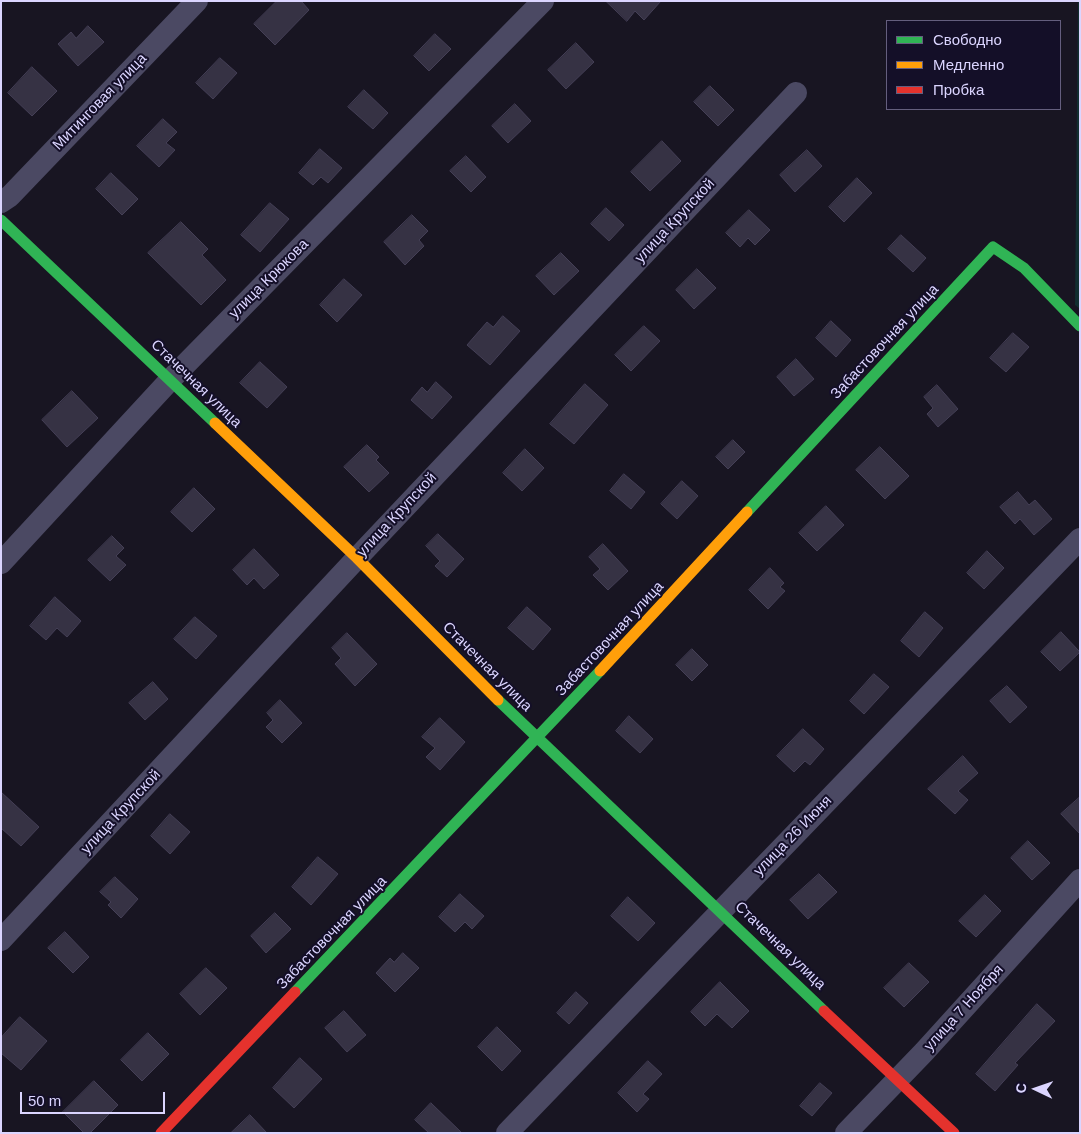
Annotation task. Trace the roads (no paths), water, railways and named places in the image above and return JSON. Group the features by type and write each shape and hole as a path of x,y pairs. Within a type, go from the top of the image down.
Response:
{"street":[{"name":"Митинговая улица","path":"1,202 10,196 197,1"},
{"name":"улица Крюкова","path":"1,563 170,380 543,1"},
{"name":"улица Крупской","path":"1,940 357,558 796,93"},
{"name":"Стачечная улица","path":"1,220 357,558 538,739 954,1133"},
{"name":"Забастовочная улица","path":"161,1133 538,739 993,248 1024,268 1080,326"},
{"name":"улица 26 Июня","path":"507,1133 1080,539"},
{"name":"улица 7 Ноября","path":"846,1133 898,1080 1080,880"}]}
